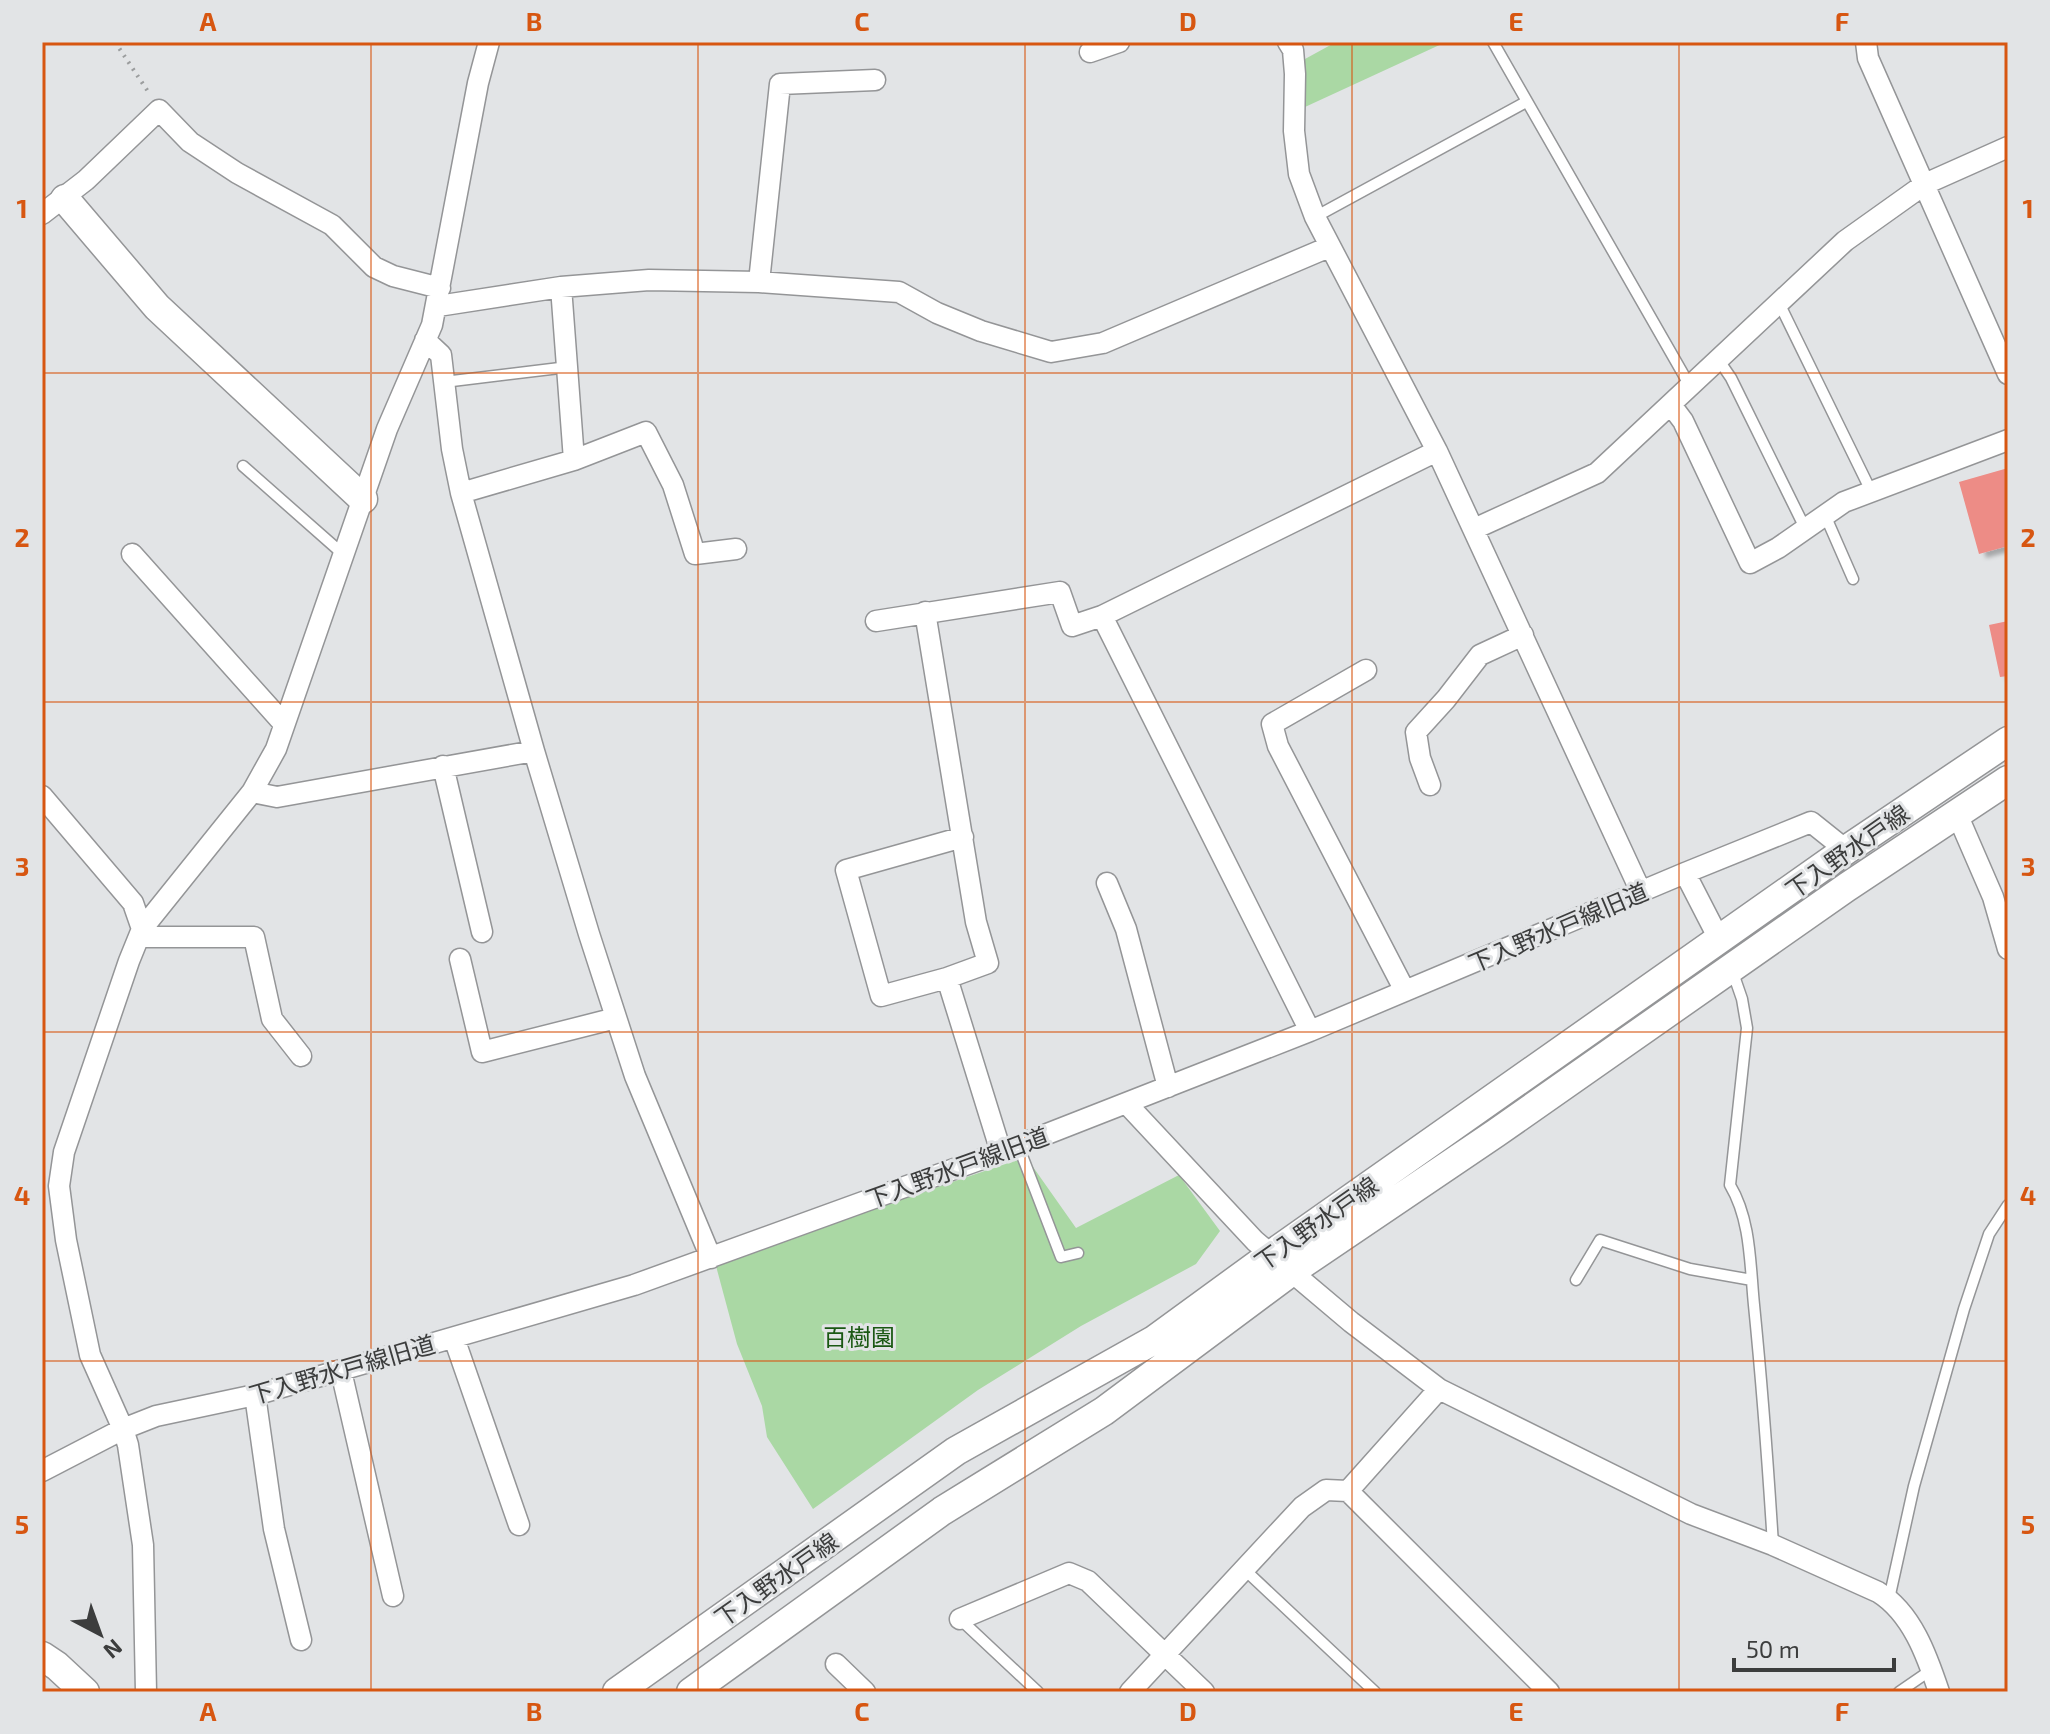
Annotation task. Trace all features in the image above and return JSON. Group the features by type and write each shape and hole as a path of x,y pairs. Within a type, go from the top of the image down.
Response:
{"main road":[{"path":"54,207 363,499"},
{"name":"下入野水戸線","path":"691,1692 942,1511 1104,1411 1282,1262 1846,850 2008,741"},
{"name":"下入野水戸線","path":"617,1692 956,1451 1154,1340 1496,1133 1847,887 2008,780"},
{"path":"42,1656 85,1692"}],"street":[{"path":"146,1692 143,1545 123,1429 90,1355 51,1182 140,933 252,792 276,749 387,429 425,340 439,297 478,83 489,42"},
{"path":"1090,52 1119,42"},
{"path":"1288,42 1293,50 1294,131 1299,174 1315,217 1437,451 1641,892"},
{"path":"1866,42 1868,58 2008,374"},
{"path":"759,282 780,84 875,80"},
{"path":"54,207 159,110 190,142 237,173 332,225 374,267 439,297 649,280 759,282 899,292 937,313 981,331 1051,352 1103,343 1329,247"},
{"path":"1474,529 1597,473 1845,241 1925,184 2008,147"},
{"path":"561,287 574,460"},
{"path":"425,340 441,355 452,449 461,493 534,751 616,1018 635,1076 711,1258"},
{"path":"1671,405 1683,421 1750,563 1778,548 1844,502 2008,440"},
{"path":"461,493 574,460 646,432 673,485 695,554 736,549"},
{"path":"876,621 1060,592 1072,626 1102,616 1437,451"},
{"path":"132,554 284,724"},
{"path":"925,612 963,837 976,922 988,963 881,996 846,870 963,837"},
{"path":"1102,616 1310,1031"},
{"path":"1430,785 1420,758 1416,732 1480,655 1523,635"},
{"path":"1366,670 1272,724 1278,746 1405,991"},
{"path":"252,792 277,797 534,751"},
{"path":"443,766 482,932"},
{"path":"42,796 133,903 140,933"},
{"path":"1957,814 1993,897 2008,949"},
{"name":"下入野水戸線旧道","path":"42,1471 123,1429 156,1416 255,1395 341,1371 634,1285 711,1258 1127,1104 1811,822 1846,850"},
{"path":"1685,873 1720,941"},
{"path":"1107,883 1126,929 1168,1087"},
{"path":"140,933 254,937 272,1019 301,1056"},
{"path":"460,959 482,1052 616,1018"},
{"path":"947,978 1010,1148"},
{"path":"1127,1104 1255,1241 1351,1322 1439,1389 1691,1514 1773,1545 1889,1599 1922,1645 1939,1692"},
{"path":"454,1338 519,1525"},
{"path":"341,1371 393,1596"},
{"path":"1348,1491 1439,1389"},
{"path":"255,1395 274,1529 301,1640"},
{"path":"1130,1692 1302,1507 1326,1490 1348,1491 1547,1691"},
{"path":"960,1619 1069,1573 1088,1581 1204,1692"},
{"path":"836,1664 865,1692"}],"lane":[{"path":"1493,42 1690,386"},
{"path":"1315,217 1526,102"},
{"path":"1779,303 1871,491"},
{"path":"1718,359 1731,378 1805,528"},
{"path":"444,382 568,367"},
{"path":"243,466 344,555"},
{"path":"1825,514 1853,579"},
{"path":"1731,968 1742,999 1747,1028 1730,1185 1738,1198 1747,1232 1773,1545"},
{"path":"1010,1148 1061,1257 1078,1253"},
{"path":"1889,1599 1914,1486 1964,1309 1989,1234 2008,1205"},
{"path":"1576,1280 1600,1240 1690,1269 1752,1280"},
{"path":"1244,1569 1375,1692"},
{"path":"960,1619 1038,1692"},
{"path":"1899,1692 1931,1670"}],"path":[{"path":"115,42 159,110"}],"green space":[{"path":"1336,42 1446,42 1305,107 1305,59"},
{"name":"百樹園","path":"1026,1157 1076,1228 1179,1175 1220,1231 1196,1264 1081,1326 978,1390 813,1509 767,1437 762,1406 737,1344 716,1266 831,1223"}],"building":[{"path":"2008,468 2008,546 1979,554 1959,482"},
{"path":"2008,621 2008,676 2000,677 1989,625"}]}
